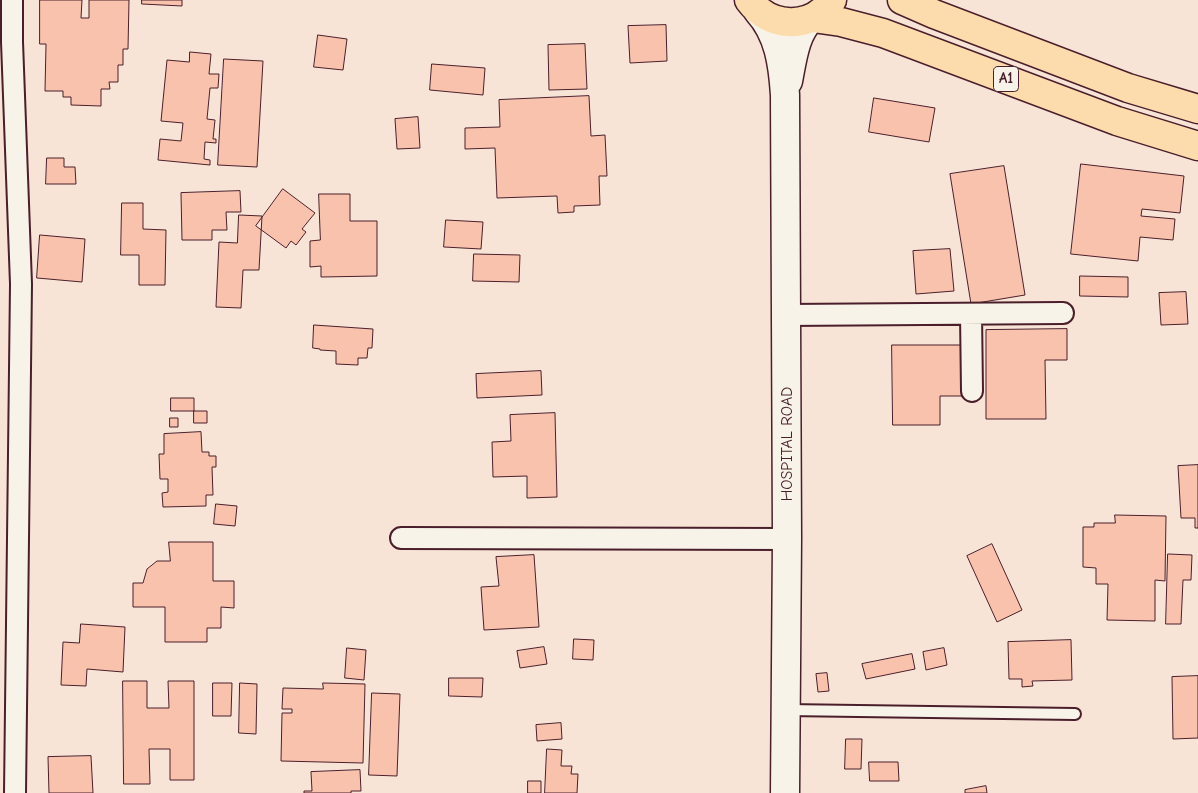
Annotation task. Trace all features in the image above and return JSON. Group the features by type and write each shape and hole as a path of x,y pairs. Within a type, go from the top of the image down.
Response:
{"highway":[{"name":"A1","path":"902,0 943,18 1128,88 1198,109"},
{"path":"753,5 767,17 778,22 802,22 819,12"},
{"name":"A1","path":"819,12 840,22 883,33 1118,121 1198,146"}],"street":[{"path":"12,0 21,284 15,793"},
{"path":"753,5 771,28 779,50 785,95"},
{"path":"785,95 796,48 803,29 819,12"},
{"name":"HOSPITAL ROAD","path":"785,95 787,539 785,793"},
{"path":"786,315 1063,313"},
{"path":"970,314 972,391"},
{"path":"401,538 787,539"}],"lane":[{"path":"786,710 1075,714"}],"building":[{"path":"40,0 82,0 81,18 89,18 89,0 129,0 128,49 123,49 123,65 118,65 118,82 109,82 110,89 101,89 101,106 71,105 71,97 63,97 63,91 45,91 46,44 40,44"},
{"path":"142,0 182,0 182,6 142,4"},
{"path":"666,25 667,61 630,63 628,26"},
{"path":"318,35 347,39 343,70 314,67"},
{"path":"585,44 587,89 549,90 548,45"},
{"path":"190,52 211,54 209,74 219,74 218,88 210,88 207,119 215,120 213,139 216,139 216,143 205,142 204,159 210,160 210,165 158,160 160,139 181,141 183,123 161,121 167,60 189,62"},
{"path":"224,59 263,61 257,167 218,165"},
{"path":"432,64 485,68 483,95 430,90"},
{"path":"589,96 591,136 605,135 607,176 599,176 600,205 574,206 574,212 558,213 557,196 497,198 495,148 465,149 465,128 500,127 499,100"},
{"path":"874,98 935,108 929,142 869,132"},
{"path":"418,117 420,148 397,149 395,119"},
{"path":"47,158 64,158 64,167 75,167 76,184 46,184"},
{"path":"1081,164 1184,176 1180,213 1142,209 1141,216 1175,219 1173,240 1140,237 1138,261 1071,254"},
{"path":"1004,166 1025,295 971,304 950,174"},
{"path":"283,189 315,213 302,229 306,232 296,245 291,241 286,248 256,226"},
{"path":"240,191 241,212 226,212 227,230 212,230 212,240 182,240 181,193"},
{"path":"319,194 350,194 350,221 377,221 377,276 321,277 321,266 310,267 310,241 320,240"},
{"path":"122,203 143,203 143,229 166,230 165,285 139,285 139,255 121,255"},
{"path":"239,215 262,216 259,270 243,270 241,308 216,307 219,242 237,243"},
{"path":"446,220 483,222 481,249 444,247"},
{"path":"40,235 85,239 82,282 37,278"},
{"path":"950,249 954,291 916,294 913,251"},
{"path":"474,254 520,255 519,282 473,281"},
{"path":"1080,276 1128,277 1128,297 1080,296"},
{"path":"1186,292 1188,324 1161,325 1159,293"},
{"path":"314,325 373,329 372,348 368,348 367,358 358,358 358,365 336,364 336,351 313,348"},
{"path":"1067,329 1067,360 1045,360 1046,419 986,419 986,330"},
{"path":"892,345 962,345 962,396 940,396 940,425 893,425"},
{"path":"541,371 542,395 477,398 476,374"},
{"path":"171,398 194,398 194,411 171,411"},
{"path":"194,411 207,411 207,423 194,423"},
{"path":"555,413 557,497 527,498 527,476 493,477 492,442 511,441 510,415"},
{"path":"170,418 178,418 178,427 170,427"},
{"path":"201,432 202,452 209,452 209,456 216,456 216,467 212,467 213,495 206,495 206,506 163,507 162,493 168,492 168,479 160,479 159,454 164,454 164,434"},
{"path":"1198,465 1198,528 1195,528 1195,518 1181,518 1178,466"},
{"path":"216,504 237,506 235,526 214,524"},
{"path":"1115,515 1166,516 1165,581 1155,580 1155,621 1107,620 1108,584 1096,584 1096,568 1083,567 1083,527 1094,527 1094,523 1115,523"},
{"path":"169,542 213,542 213,581 234,581 234,608 221,607 221,628 207,628 207,642 165,642 165,607 133,607 133,583 143,583 147,569 157,561 170,561"},
{"path":"992,544 1022,610 997,622 967,556"},
{"path":"1168,554 1192,555 1191,580 1183,580 1181,624 1166,624"},
{"path":"534,555 539,627 484,630 481,587 499,586 496,557"},
{"path":"81,624 125,627 123,672 87,669 86,686 61,685 63,642 79,643"},
{"path":"574,639 594,640 593,660 573,659"},
{"path":"1071,640 1072,680 1032,681 1033,686 1022,687 1022,679 1009,679 1008,642"},
{"path":"544,647 547,664 520,668 517,651"},
{"path":"347,648 366,650 364,680 345,678"},
{"path":"944,648 947,665 926,670 923,652"},
{"path":"912,654 915,669 866,679 862,664"},
{"path":"827,673 829,691 818,692 816,674"},
{"path":"1198,676 1198,738 1173,739 1172,677"},
{"path":"449,678 483,678 482,697 449,696"},
{"path":"123,681 147,681 147,708 169,708 168,681 194,681 194,780 170,780 170,749 149,749 150,784 124,784"},
{"path":"213,683 232,683 231,716 213,716"},
{"path":"240,683 257,684 256,734 239,733"},
{"path":"323,683 365,684 363,763 281,761 282,713 292,713 292,709 282,709 283,688 323,689"},
{"path":"372,693 400,694 397,776 369,775"},
{"path":"561,723 562,739 537,741 536,725"},
{"path":"846,739 862,739 861,769 845,769"},
{"path":"547,749 562,750 561,766 572,766 571,774 578,774 577,793 545,793"},
{"path":"91,756 93,793 49,793 48,757"},
{"path":"869,762 898,762 899,781 870,781"},
{"path":"360,770 361,791 351,791 351,793 304,793 304,791 312,791 311,772"},
{"path":"528,781 541,781 541,793 528,793"},
{"path":"986,786 987,793 965,793 965,790"}]}
